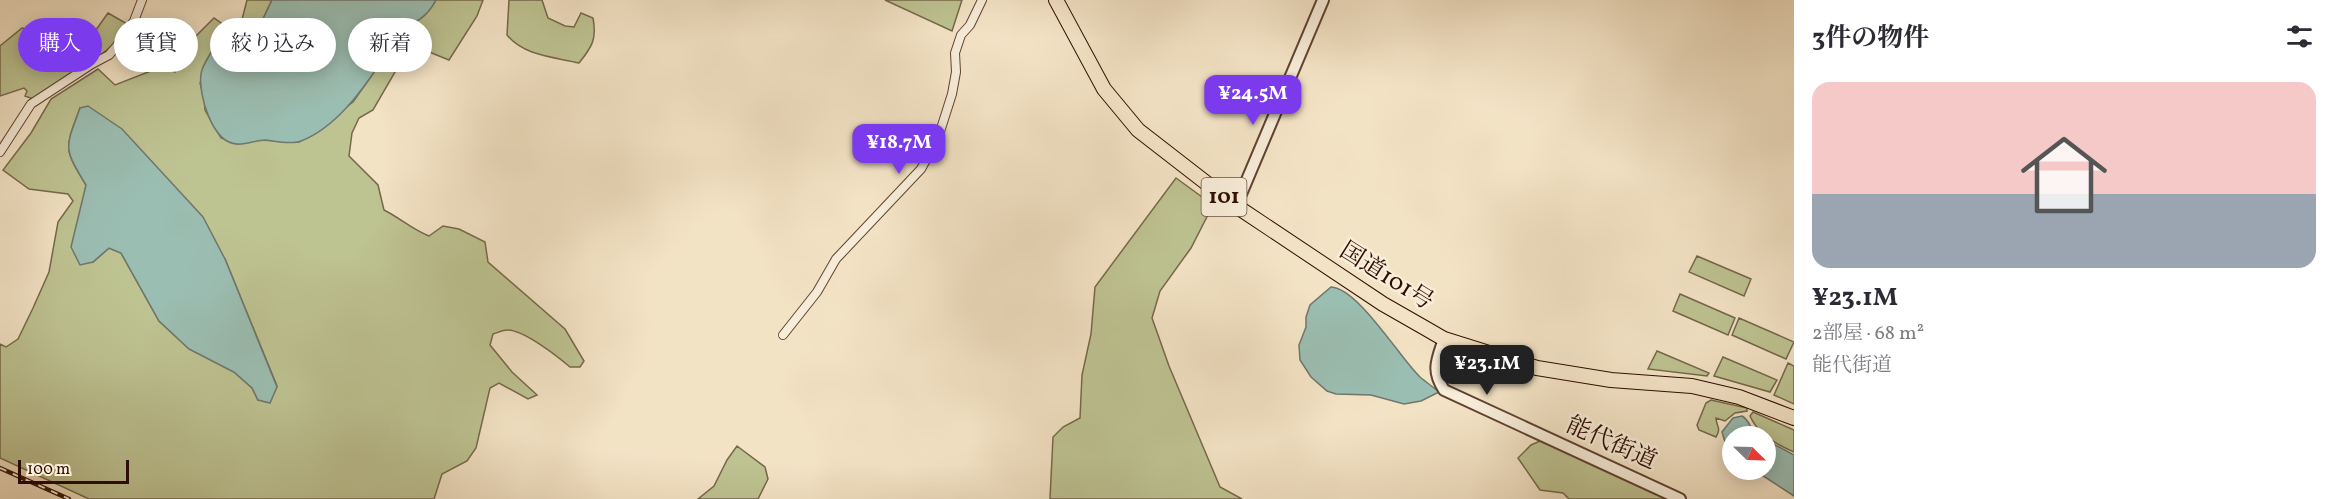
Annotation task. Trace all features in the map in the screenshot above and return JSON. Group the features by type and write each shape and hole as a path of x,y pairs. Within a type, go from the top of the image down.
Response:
{"highway":[{"name":"国道101号","path":"1056,0 1104,89 1138,130 1236,206 1383,304 1444,339 1537,368 1611,380 1692,386 1739,397 1794,418"}],"street":[{"path":"0,152 32,104 109,55 134,21 142,0"},
{"path":"783,335 817,292 836,260 921,169 938,138 952,94 956,72 955,53 962,35 970,25 982,0"},
{"path":"1236,206 1323,0"},
{"name":"能代街道","path":"1444,339 1436,362 1436,378 1444,390 1680,499"}],"green space":[{"path":"247,0 272,0 263,18 242,18"},
{"path":"436,0 483,0 477,16 449,60 432,53 432,18 421,18"},
{"path":"509,0 542,0 548,18 565,26 574,27 581,13 593,18 592,42 579,63 540,55 514,42 507,35"},
{"path":"885,0 962,0 952,31"},
{"path":"108,13 117,18 114,18 114,43 102,54 102,21"},
{"path":"210,22 210,67 200,83 205,110 221,138 237,144 259,140 299,142 353,102 374,72 395,72 373,110 359,118 352,133 349,156 378,185 384,210 429,236 443,226 459,229 485,242 488,262 565,329 584,361 580,367 570,367 540,344 522,334 507,330 493,334 490,345 512,372 537,395 528,399 499,383 490,388 476,448 467,461 442,474 434,499 89,499 0,458 0,344 6,347 18,339 49,272 58,222 73,201 68,194 29,189 3,170 31,133 51,99 93,72 101,72 115,85 148,72 198,72 198,34","holes":["80,108 225,259 277,386 258,400 252,388 234,372 189,349 159,321 121,253 109,248 93,262 83,205 86,185 73,163 69,148 71,132"]},
{"path":"18,31 18,72 73,72 33,99 25,96 27,91 24,88 0,96 0,46"},
{"path":"1176,178 1213,205 1191,248 1160,291 1152,318 1169,366 1220,487 1242,499 1050,499 1053,437 1063,427 1080,418 1082,375 1091,334 1095,287"},
{"path":"1697,256 1751,279 1744,296 1689,272"},
{"path":"1680,294 1735,318 1728,335 1673,311"},
{"path":"1739,318 1794,342 1786,359 1732,335"},
{"path":"1657,351 1709,373 1707,376 1648,369"},
{"path":"1723,357 1777,380 1770,392 1714,376"},
{"path":"1788,363 1794,366 1794,404 1774,395"},
{"path":"1711,400 1747,408 1747,411 1735,413 1725,421 1716,418 1719,429 1716,437 1699,430 1697,425 1706,403"},
{"path":"1753,412 1794,430 1794,452 1776,443 1776,426 1756,426 1750,416"},
{"path":"1540,441 1621,475 1666,499 1569,499 1563,493 1540,490 1518,458 1531,445"},
{"path":"737,446 765,467 768,479 758,499 698,499 714,486"}],"water":[{"path":"272,0 436,0 421,18 348,18 348,72 374,72 347,108 325,127 297,142 265,140 237,144 228,142 214,127 204,105 202,71 210,54 210,72 336,72 336,18 263,18"},
{"path":"88,106 122,129 203,217 225,259 277,387 270,403 258,400 252,388 234,372 189,349 159,321 121,253 109,248 93,262 80,265 71,247 86,185 73,163 69,140 80,108"},
{"path":"1331,287 1342,290 1366,311 1420,377 1439,392 1421,401 1404,404 1371,395 1336,394 1327,391 1311,377 1300,360 1299,345 1306,327 1310,305"},
{"path":"1742,416 1750,426 1727,426 1733,418"},
{"path":"1776,445 1794,455 1794,496 1769,480 1776,480"}],"railway":[{"path":"0,468 69,499"}]}
